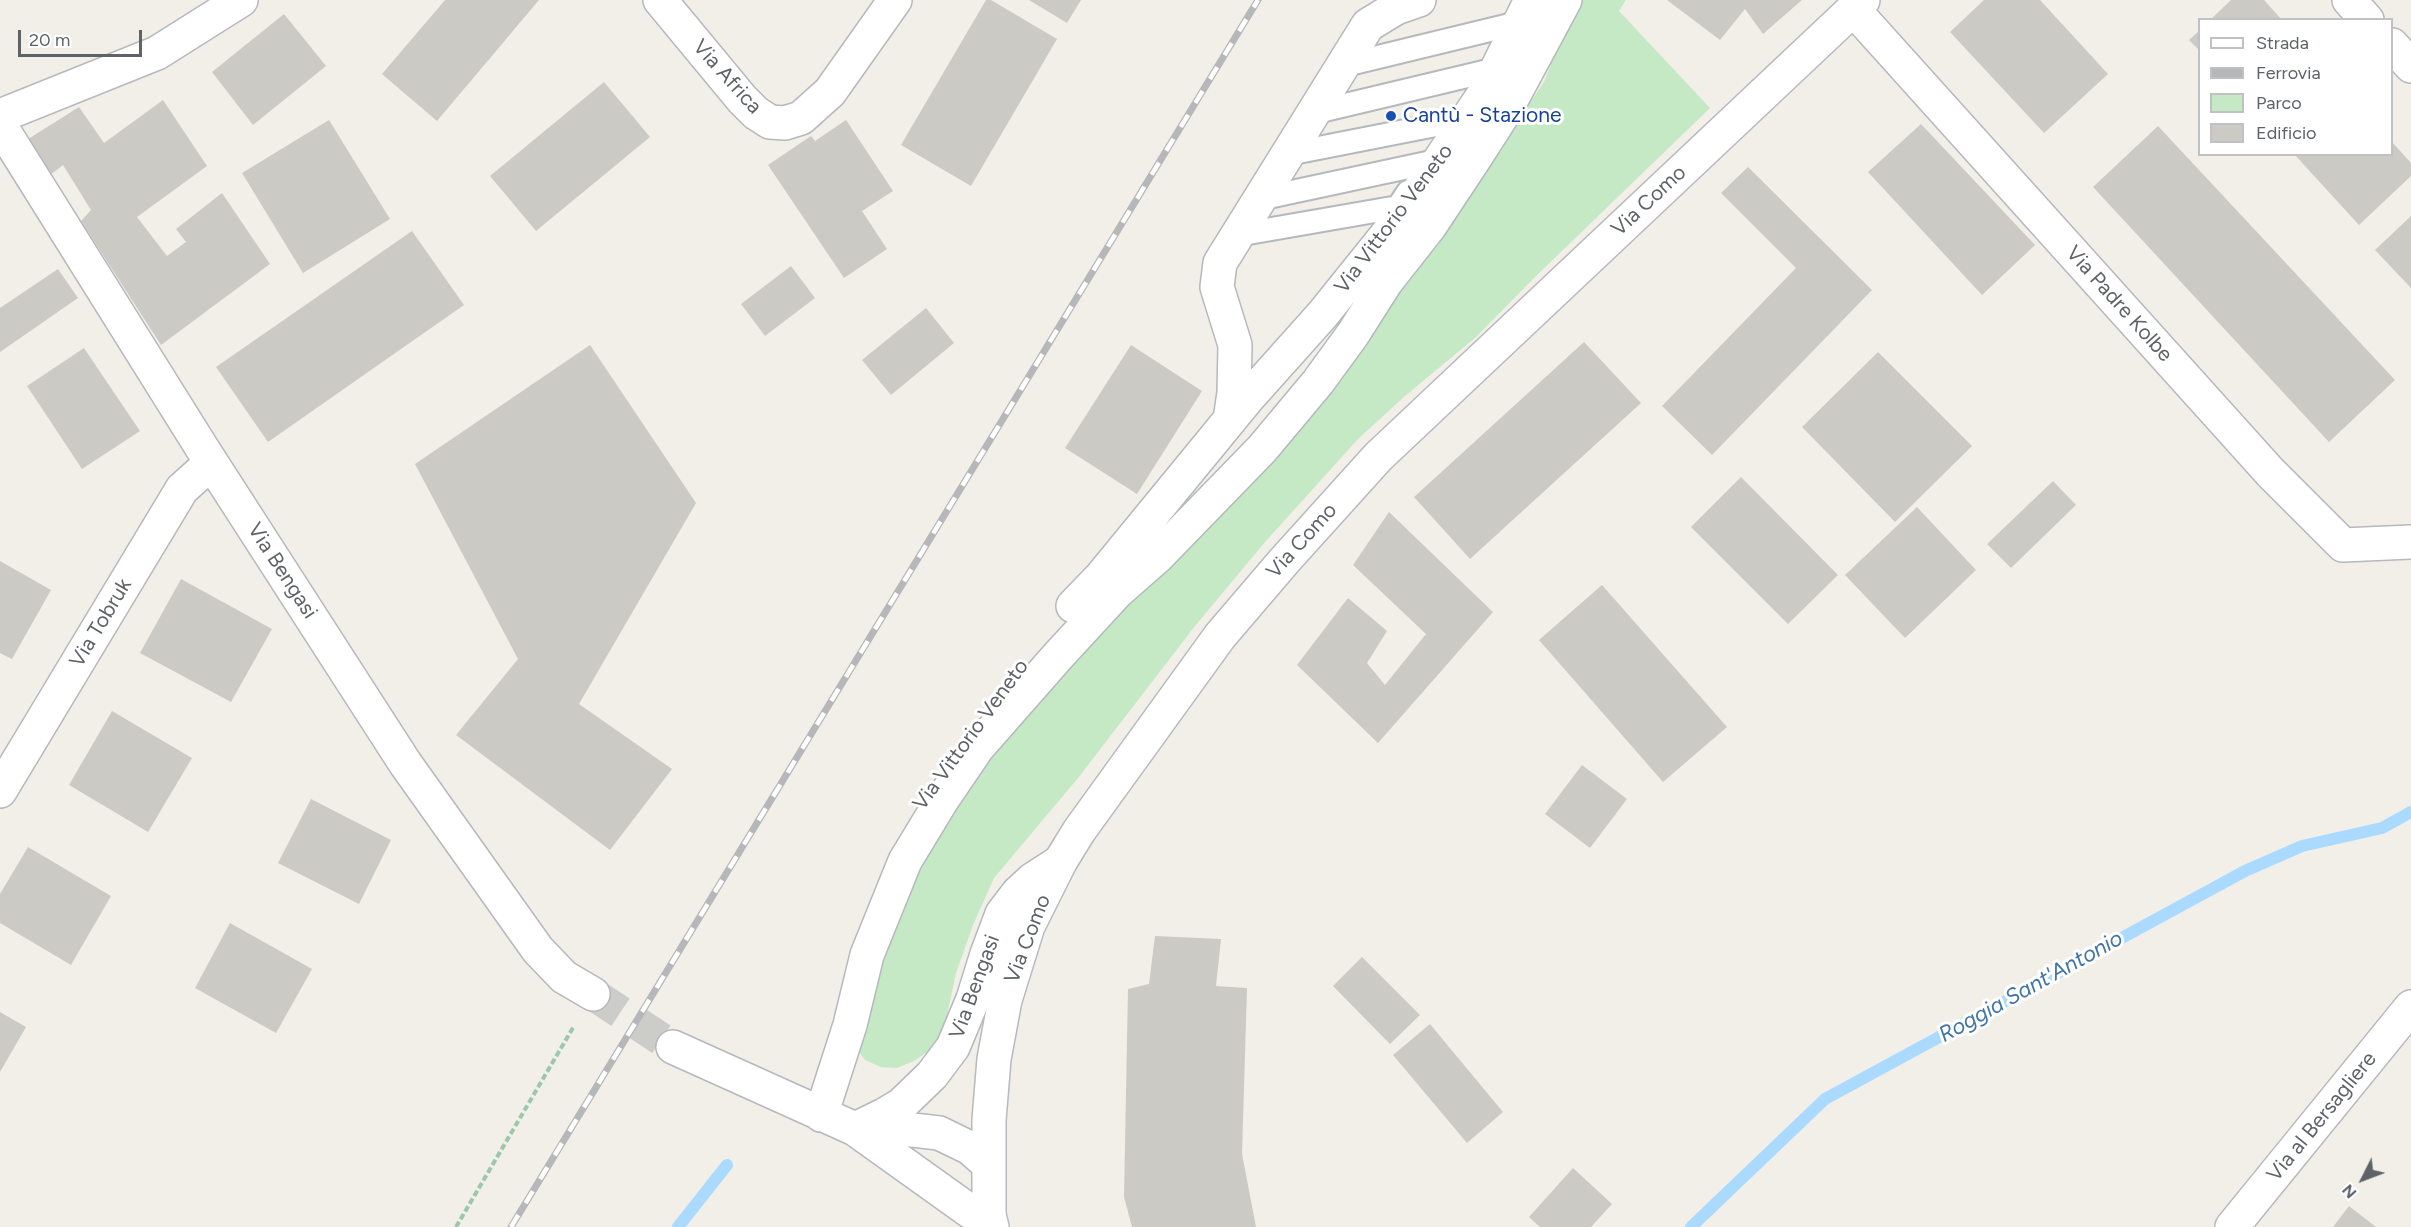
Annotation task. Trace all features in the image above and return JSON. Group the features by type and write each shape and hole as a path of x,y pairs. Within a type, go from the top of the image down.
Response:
{"street":[{"path":"0,116 157,53 241,0"},
{"name":"Via Africa","path":"660,0 756,113 770,122 785,123 801,118 830,92 895,0"},
{"path":"1230,420 1235,384 1235,345 1217,287 1220,263 1368,26 1396,8 1419,0"},
{"name":"Via Vittorio Veneto","path":"813,1111 876,888 913,813 961,742 1038,643 1101,577 1230,420 1323,314 1405,212 1486,91 1531,0"},
{"path":"813,1111 850,1025 867,955 905,861 942,800 978,747 1058,656 1117,592 1158,556 1262,449 1318,382 1353,334 1386,282 1430,226 1477,156 1512,100 1565,0"},
{"path":"2349,0 2365,18"},
{"name":"Via Padre Kolbe","path":"1858,5 2262,463 2343,545 2411,542"},
{"name":"Via Como","path":"991,1221 988,1120 994,1059 1005,1000 1028,926 1060,862 1086,821 1221,636 1285,560 1378,457 1858,5"},
{"path":"2393,47 2411,66"},
{"name":"Via Bengasi","path":"0,125 211,463 405,763 538,950 564,977 593,994"},
{"name":"Via Tobruk","path":"0,791 182,489 211,463"},
{"name":"Via Bengasi","path":"855,1129 901,1105 932,1074 953,1047 973,999 1002,914 1025,886 1060,862"},
{"name":"Via al Bersagliere","path":"2232,1227 2411,1007"},
{"path":"673,1047 855,1129 971,1212 991,1221"},
{"path":"855,1129 895,1128 939,1133 970,1148 988,1164"}],"lane":[{"path":"1237,235 1398,207 1488,71 1522,0"},
{"path":"1341,66 1510,25"},
{"path":"1312,113 1488,71"},
{"path":"1288,154 1456,121"},
{"path":"1259,199 1428,163"}],"path":[{"path":"456,1227 593,994"}],"green space":[{"path":"1575,0 1626,0 1619,11 1710,108 1476,337 1358,439 1265,542 1195,626 1078,778 994,878 973,925 956,973 946,1020 938,1039 930,1050 914,1061 897,1068 881,1067 865,1060 855,1046 888,921 980,758 1478,182 1502,150 1544,82"}],"building":[{"path":"445,0 539,0 437,121 382,74"},
{"path":"986,0 991,0 1057,39 971,186 901,145"},
{"path":"1029,0 1081,0 1067,23"},
{"path":"1667,0 1802,0 1763,34 1745,9 1720,40"},
{"path":"1984,0 2040,0 2108,74 2044,133 1950,32"},
{"path":"2231,0 2264,0 2280,18 2212,18"},
{"path":"284,14 326,66 253,125 212,72"},
{"path":"2198,32 2198,49 2189,40"},
{"path":"604,82 650,137 536,231 490,176"},
{"path":"163,100 207,166 137,217 167,256 186,242 176,229 222,193 270,264 161,345 81,221 91,210 63,165 49,176 25,141 79,107 104,143"},
{"path":"329,120 390,219 303,273 242,173"},
{"path":"846,120 893,191 862,211 887,249 844,278 768,165 811,136 815,141"},
{"path":"1921,124 2035,245 1982,295 1868,172"},
{"path":"2158,126 2395,380 2329,442 2093,187"},
{"path":"2393,143 2411,163 2411,176 2359,225 2296,156 2393,156"},
{"path":"1748,167 1872,290 1712,455 1662,406 1796,268 1721,193"},
{"path":"2411,216 2411,288 2375,250"},
{"path":"412,231 464,305 268,442 216,367"},
{"path":"791,266 815,298 765,336 741,304"},
{"path":"58,269 78,298 0,352 0,308"},
{"path":"926,308 954,343 891,395 862,360"},
{"path":"1584,342 1641,403 1470,559 1414,497"},
{"path":"590,345 696,503 579,704 672,769 610,850 456,735 518,659 415,464"},
{"path":"1131,345 1202,391 1137,494 1065,448"},
{"path":"84,348 140,431 82,469 27,386"},
{"path":"1878,352 1972,446 1895,522 1802,427"},
{"path":"1741,477 1838,575 1788,624 1691,527"},
{"path":"2053,481 2076,505 2011,568 1987,544"},
{"path":"1917,507 1976,570 1905,638 1845,575"},
{"path":"1389,512 1493,612 1378,743 1297,665 1348,598 1387,631 1367,663 1385,685 1426,634 1353,565"},
{"path":"0,561 51,590 12,659 0,653"},
{"path":"181,579 272,629 231,702 140,653"},
{"path":"1602,585 1727,727 1663,782 1539,640"},
{"path":"112,711 192,758 148,832 69,785"},
{"path":"1582,765 1627,799 1590,848 1545,814"},
{"path":"311,799 391,840 359,904 278,863"},
{"path":"28,847 111,896 71,965 0,923 0,894"},
{"path":"230,923 312,969 276,1033 195,988"},
{"path":"1155,936 1221,939 1216,986 1247,988 1242,1154 1256,1227 1132,1227 1124,1197 1128,989 1149,984"},
{"path":"1362,957 1420,1015 1390,1044 1333,986"},
{"path":"0,1012 26,1027 0,1072"},
{"path":"1430,1024 1503,1112 1467,1143 1393,1055"},
{"path":"1573,1168 1612,1204 1591,1227 1540,1227 1529,1217"},
{"path":"2349,1206 2376,1227 2333,1227"}],"waterway":[{"name":"Roggia Sant'Antonio","path":"1691,1227 1825,1099 2245,871 2302,846 2382,828 2411,812"},
{"name":"Roggia Sant'Antonio","path":"678,1227 727,1165"}],"tunnel":[{"path":"593,994 673,1047"}],"railway":[{"path":"511,1227 1258,0"}],"place":[{"name":"Cantù - Stazione","path":"1391,116"}]}
